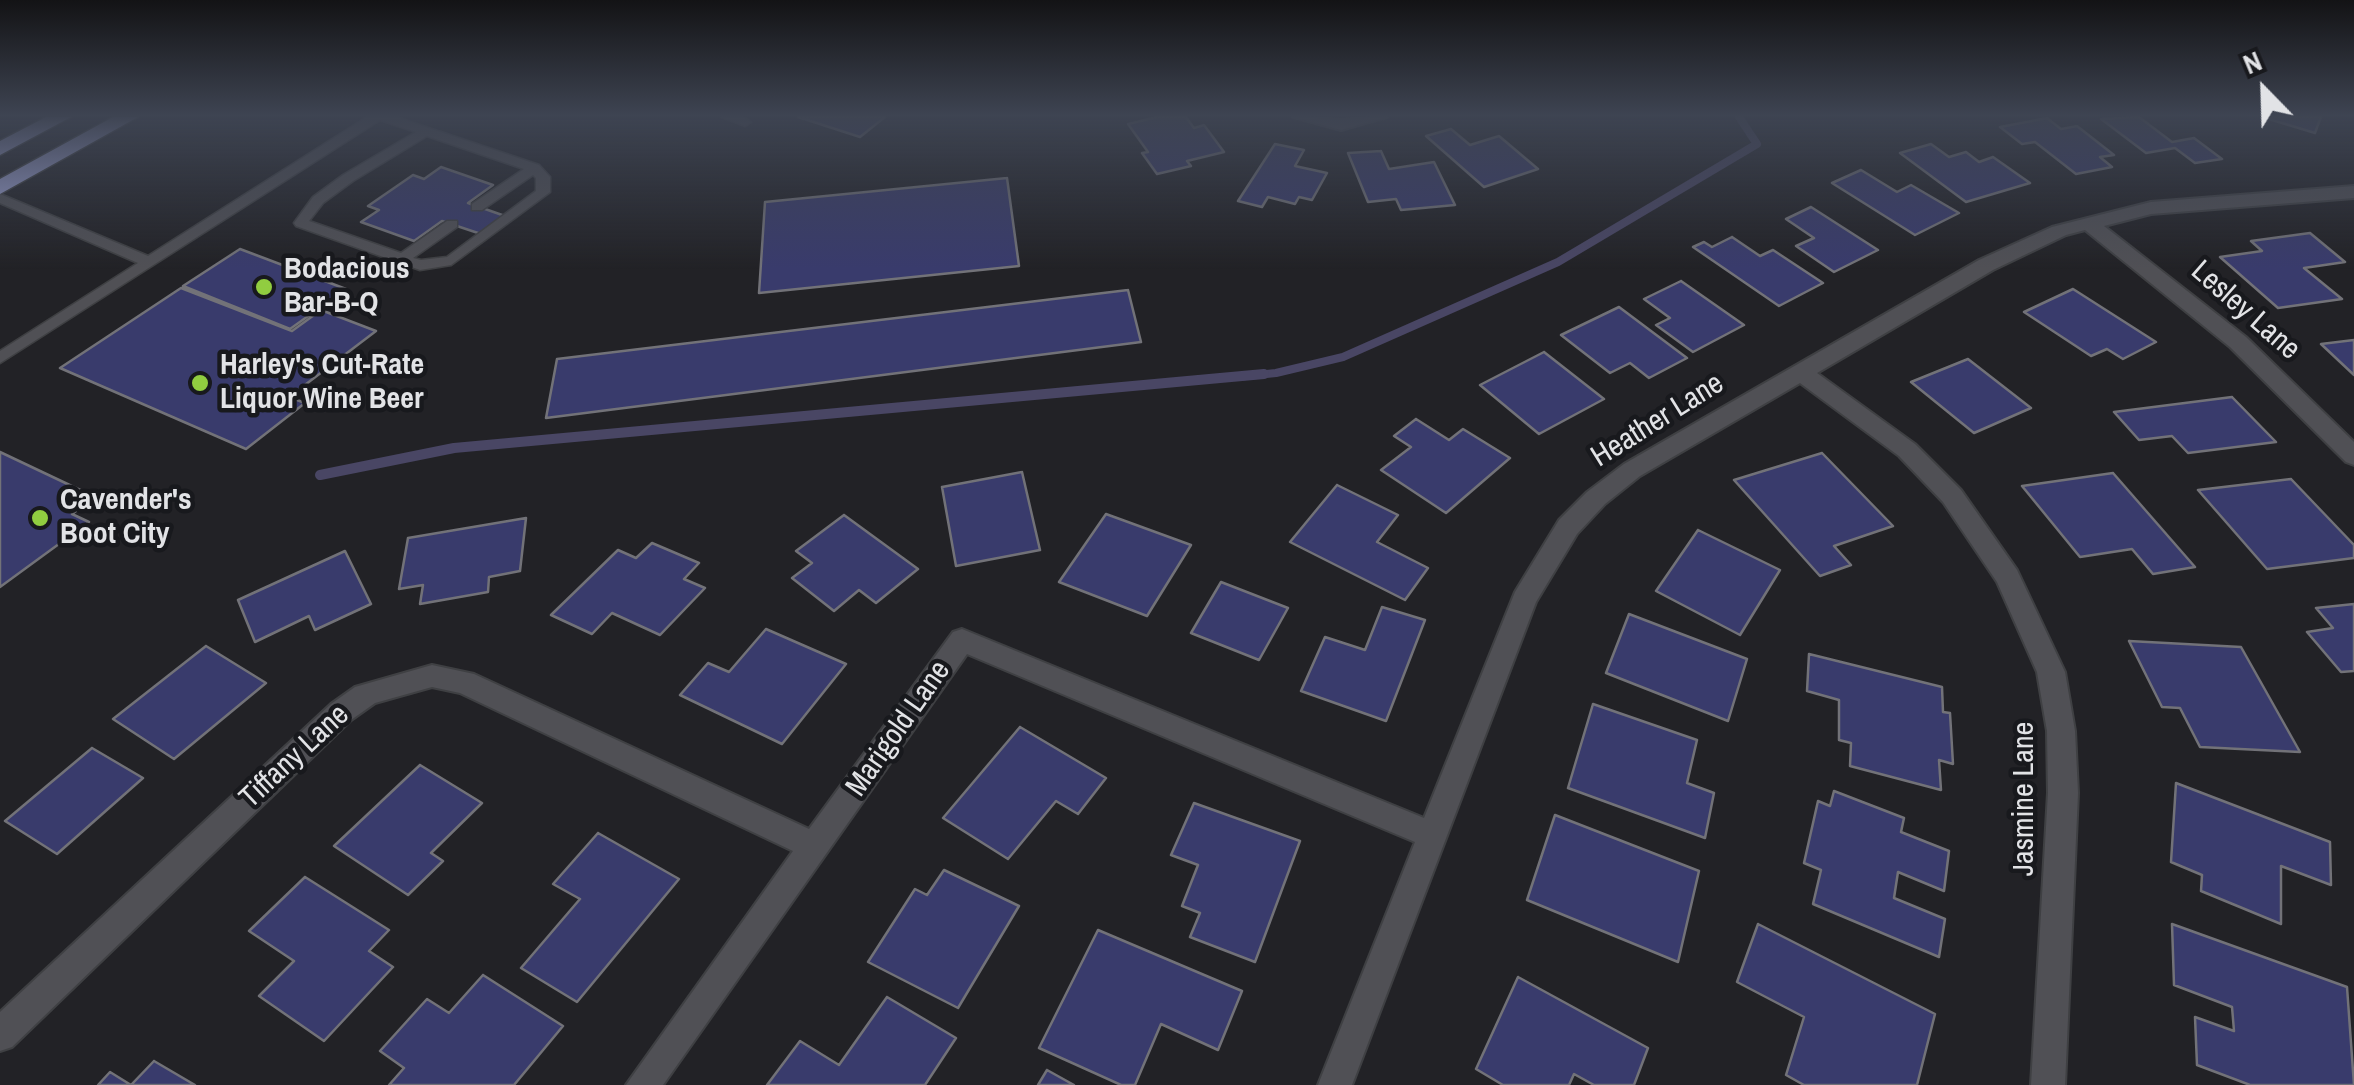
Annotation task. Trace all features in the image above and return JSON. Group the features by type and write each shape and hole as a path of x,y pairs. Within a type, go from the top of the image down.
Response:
{"highway":[{"path":"0,188 36,168"}],"street":[{"name":"Heather Lane","path":"1335,1085 1524,600 1568,527 1596,498 1632,470 1986,265 2087,222 2151,208 2354,192"},
{"name":"Lesley Lane","path":"2087,222 2238,342 2354,456"},
{"name":"Jasmine Lane","path":"1801,372 1906,450 1952,496 2008,577 2051,672 2061,732 2063,793 2048,1085"},
{"name":"Marigold Lane","path":"643,1085 962,640 1432,835"},
{"name":"Tiffany Lane","path":"0,1035 341,712 365,695 398,682 432,676 464,682 816,847"}],"lane":[{"path":"0,358 299,168"},
{"path":"365,168 318,200 302,223 420,266 451,261 543,192 543,178 534,168 478,206"},
{"path":"0,198 149,262"},
{"path":"402,259 452,224"}],"building":[{"path":"443,168 493,185 468,203 505,216 481,234 442,221 414,241 361,222 379,210 368,206 413,175 424,179"},
{"path":"1152,168 1184,168 1157,174"},
{"path":"1260,168 1302,168 1327,173 1312,200 1299,197 1295,204 1268,197 1262,207 1238,201"},
{"path":"1354,168 1437,168 1455,205 1401,210 1396,199 1368,202"},
{"path":"1462,168 1538,169 1484,187"},
{"path":"1920,168 2008,168 2030,183 1966,202"},
{"path":"2068,168 2109,168 2076,174"},
{"path":"1861,170 1897,192 1911,185 1959,213 1915,235 1832,183"},
{"path":"1007,178 1019,266 759,293 765,202"},
{"path":"1811,207 1878,250 1834,272 1796,246 1814,238 1786,219"},
{"path":"2310,233 2345,262 2304,268 2342,299 2278,308 2220,257 2262,251 2251,241"},
{"path":"1732,237 1760,256 1773,250 1823,283 1779,306 1693,247 1704,242 1712,247"},
{"name":"Bodacious Bar-B-Q","path":"240,249 346,289 290,329 183,286"},
{"path":"1681,281 1744,325 1693,352 1656,325 1670,318 1644,299"},
{"name":"Harley's Cut-Rate Liquor Wine Beer","path":"181,288 292,331 321,310 376,331 289,397 305,403 246,449 60,368"},
{"path":"2073,289 2156,342 2123,359 2107,349 2091,356 2024,312"},
{"path":"1128,290 1141,342 546,418 557,359"},
{"path":"1619,307 1687,358 1649,378 1630,363 1610,373 1561,335"},
{"path":"2354,340 2354,375 2321,344"},
{"path":"1544,352 1604,399 1539,434 1480,385"},
{"path":"1968,359 2031,408 1974,433 1911,382"},
{"path":"2232,397 2276,442 2188,453 2172,436 2139,440 2114,412"},
{"path":"1416,419 1449,440 1463,429 1510,458 1446,513 1381,470 1411,447 1394,436"},
{"name":"Cavender's Boot City","path":"0,452 95,497 72,514 89,522 0,587"},
{"path":"1822,453 1893,526 1834,546 1851,565 1820,576 1734,480"},
{"path":"1022,472 1040,550 956,566 942,487"},
{"path":"2113,473 2195,567 2153,574 2132,549 2080,557 2022,486"},
{"path":"2291,479 2354,545 2354,558 2267,569 2198,490"},
{"path":"1337,485 1398,515 1377,542 1428,568 1405,600 1290,542"},
{"path":"1106,514 1191,545 1147,616 1059,582"},
{"path":"844,515 918,569 876,603 859,590 834,611 792,578 812,563 796,551"},
{"path":"526,518 520,571 489,577 488,592 420,604 423,585 399,589 408,538"},
{"path":"1698,530 1780,570 1740,635 1656,591"},
{"path":"652,543 699,563 684,579 705,588 660,635 612,613 592,634 551,615 618,550 636,558"},
{"path":"345,551 371,604 315,630 309,616 255,642 238,600"},
{"path":"1221,582 1288,608 1259,660 1191,633"},
{"path":"2354,604 2354,671 2341,672 2307,632 2333,628 2316,608"},
{"path":"1382,607 1425,620 1386,721 1301,691 1325,637 1365,650"},
{"path":"1629,614 1747,659 1728,721 1606,673"},
{"path":"766,629 846,664 782,744 680,695 708,663 729,672"},
{"path":"2129,641 2241,647 2300,752 2200,747 2180,708 2162,707"},
{"path":"206,646 266,683 174,759 113,719"},
{"path":"1809,654 1942,687 1943,712 1950,713 1953,764 1939,760 1941,790 1850,766 1851,743 1839,740 1839,700 1807,691"},
{"path":"1593,704 1697,740 1687,783 1714,793 1705,838 1568,788"},
{"path":"1020,727 1106,778 1078,814 1056,801 1008,859 943,818"},
{"path":"92,748 143,778 57,854 5,821"},
{"path":"420,765 482,803 431,853 443,861 408,895 334,846"},
{"path":"2176,783 2330,842 2331,885 2281,866 2281,924 2201,891 2202,875 2171,862"},
{"path":"1834,791 1904,818 1901,832 1949,851 1944,891 1898,872 1894,898 1945,919 1939,957 1813,904 1821,870 1804,863 1818,801 1830,806"},
{"path":"1194,803 1300,841 1255,962 1190,937 1200,913 1182,906 1198,865 1171,855"},
{"path":"1555,815 1699,871 1678,962 1527,900"},
{"path":"598,833 679,879 577,1002 521,968 580,899 553,884"},
{"path":"944,870 1019,906 958,1008 868,962 915,889 927,895"},
{"path":"305,877 389,930 369,951 393,967 324,1041 259,996 294,961 249,931"},
{"path":"1758,924 1935,1014 1917,1085 1804,1085 1786,1075 1804,1017 1737,982"},
{"path":"2172,924 2347,987 2354,1085 2250,1085 2197,1065 2195,1017 2234,1031 2232,1007 2174,985"},
{"path":"1098,930 1242,991 1218,1050 1161,1024 1135,1085 1121,1085 1039,1048"},
{"path":"483,975 563,1026 514,1085 389,1085 404,1068 380,1051 427,999 449,1013"},
{"path":"1518,977 1648,1048 1634,1085 1594,1085 1574,1074 1569,1085 1503,1085 1476,1069"},
{"path":"887,997 956,1038 925,1085 767,1085 800,1041 839,1065"},
{"path":"154,1061 195,1085 131,1085"},
{"path":"1047,1070 1074,1085 1038,1085"},
{"path":"110,1072 131,1085 98,1085"}],"waterway":[{"path":"1237,377 1276,373 1343,357 1558,262 1717,168"},
{"path":"320,475 454,448 1264,374"}],"place":[{"name":"Bodacious Bar-B-Q","path":"264,287"},
{"name":"Harley's Cut-Rate Liquor Wine Beer","path":"200,383"},
{"name":"Cavender's Boot City","path":"40,518"}]}
